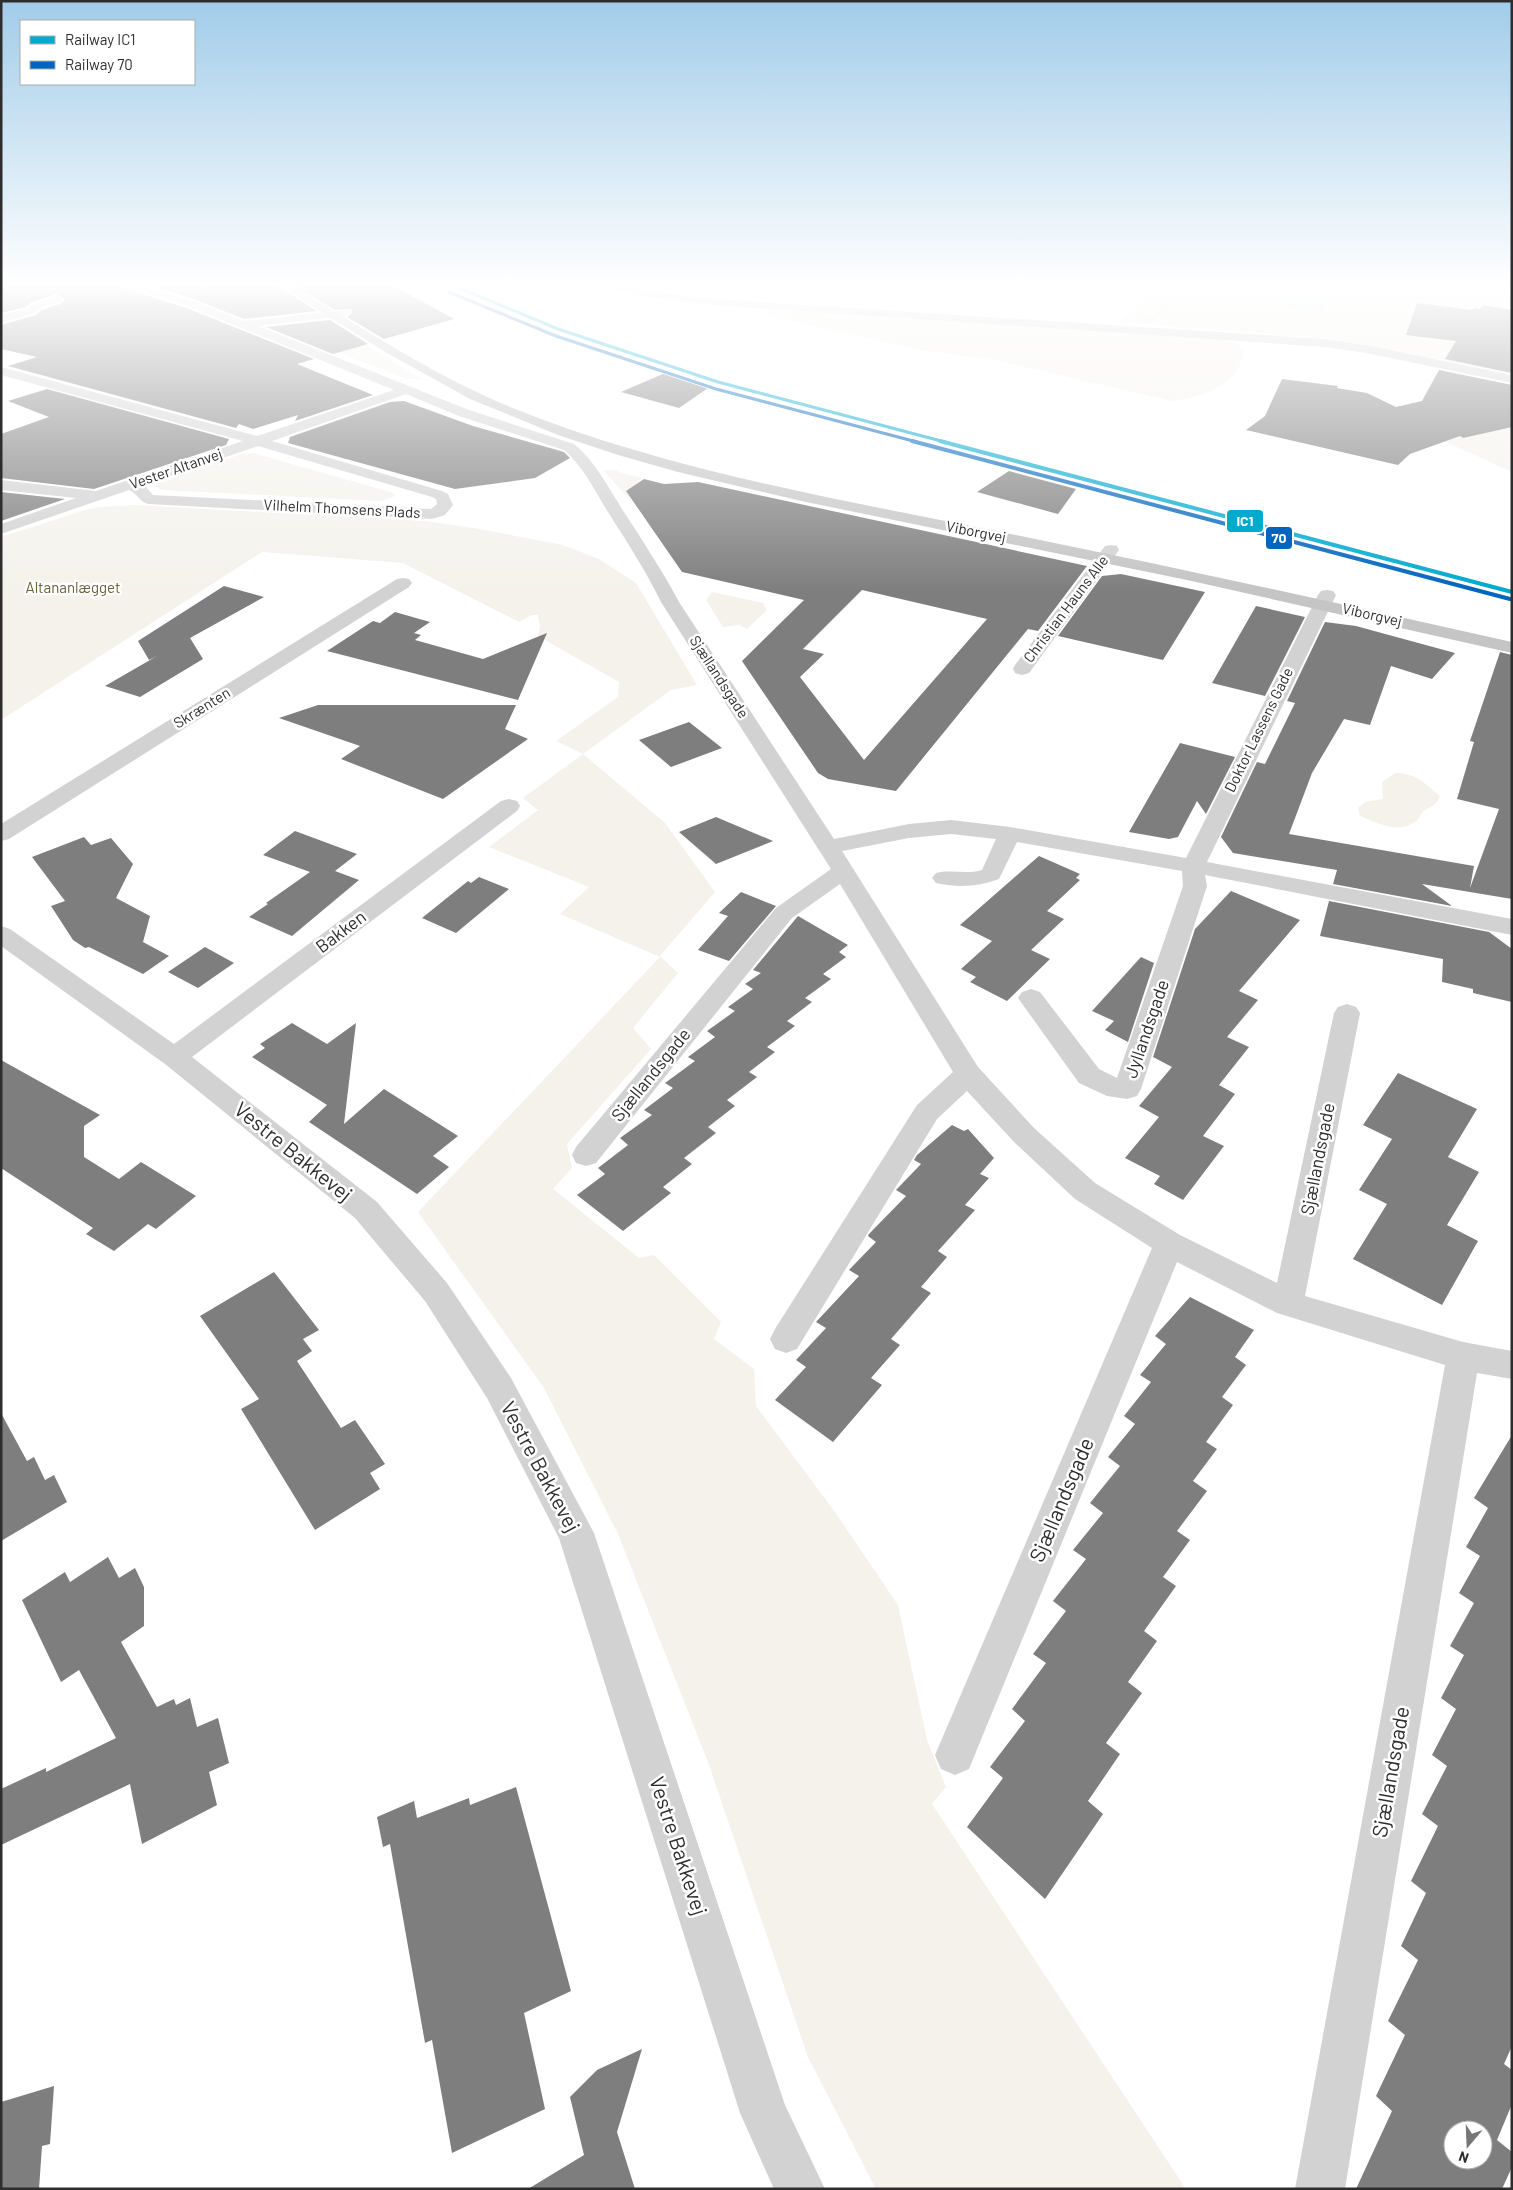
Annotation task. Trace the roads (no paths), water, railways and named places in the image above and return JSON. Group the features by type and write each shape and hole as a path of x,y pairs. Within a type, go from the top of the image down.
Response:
{"main road":[{"name":"Viborgvej","path":"471,387 555,421 697,465 778,484 1512,638"},
{"name":"Viborgvej","path":"1325,600 1512,648"}],"street":[{"path":"60,387 258,441"},
{"name":"Sjællandsgade","path":"399,387 472,416 569,446 580,456 659,580 675,610 844,871 968,1074 1024,1135 1085,1191 1169,1244 1288,1304 1462,1356 1512,1365"},
{"name":"Vester Altanvej","path":"1,528 406,390"},
{"name":"Vilhelm Thomsens Plads","path":"130,485 140,489 148,499 432,514 439,512 445,505 443,497 437,494 258,441"},
{"path":"1,485 97,496"},
{"name":"Christian Hauns Alle","path":"1022,669 1108,554"},
{"name":"Skrænten","path":"1,834 403,582"},
{"name":"Doktor Lassens Gade","path":"1193,866 1325,600"},
{"name":"Bakken","path":"174,1057 509,806"},
{"path":"828,847 909,831 951,828 1010,834 1193,866 1512,926"},
{"path":"944,878 961,881 979,879 991,874 1010,834"},
{"name":"Jyllandsgade","path":"1031,998 1089,1076 1108,1086 1127,1089 1195,886 1193,866"},
{"name":"Sjællandsgade","path":"586,1155 784,913 844,871"},
{"name":"Vestre Bakkevej","path":"1,934 174,1057 366,1210 436,1292 499,1388 576,1532 764,2113 800,2189"},
{"name":"Sjællandsgade","path":"1288,1304 1347,1014"},
{"path":"786,1339 928,1112 968,1074"},
{"name":"Sjællandsgade","path":"954,1755 1169,1244"},
{"name":"Sjællandsgade","path":"1320,2189 1462,1356"}],"rail line":[{"name":"70","path":"711,387 1510,599"},
{"name":"IC1","path":"738,387 1512,592"}],"park label":[{"name":"Altananlægget","path":"73,588"}]}
